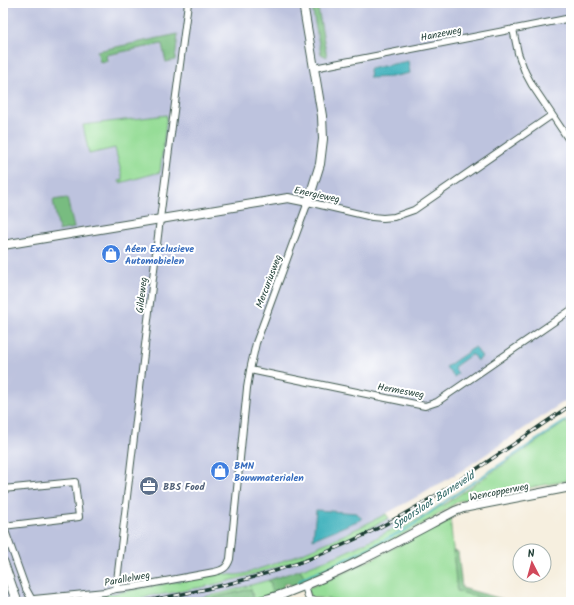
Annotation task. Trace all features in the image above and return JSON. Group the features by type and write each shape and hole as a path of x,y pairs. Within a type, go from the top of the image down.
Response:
{"main road":[{"path":"3,562 17,602"},
{"path":"3,573 13,602"}],"street":[{"name":"Gildeweg","path":"116,589 160,219 188,3"},
{"name":"Mercuriusweg","path":"226,568 230,558 250,370 256,343 308,202 320,164 323,139 322,116 302,3"},
{"name":"Hanzeweg","path":"314,68 571,18"},
{"path":"514,29 518,53 532,85 571,143"},
{"name":"Energieweg","path":"3,245 288,198 372,217 394,217 414,210 552,115"},
{"name":"Hermesweg","path":"250,370 425,406 437,402 571,310"},
{"path":"3,489 75,482 79,517 3,526"},
{"name":"Wencopperweg","path":"256,602 305,586 365,558 456,510 571,488"},
{"name":"Parallelweg","path":"3,526 26,589 31,598 34,599 105,592 214,572 226,568"},
{"path":"305,586 309,600 327,602"}],"shaded area":[{"path":"3,3 571,3 571,397 461,471 424,493 354,531 300,555 242,576 82,602 3,602"},
{"path":"389,518 396,527 375,539 337,556 274,579 222,593 180,602 120,602 188,590 243,578 315,554"}],"green space":[{"path":"311,3 317,3 327,57 321,54"},
{"path":"178,34 175,60 166,62 162,44 106,55 107,61 100,62 97,51"},
{"path":"167,115 160,172 120,183 119,181 123,180 115,148 89,154 83,125"},
{"path":"67,198 74,228 59,231 53,200"},
{"path":"566,422 571,429 571,480 459,501 432,519 377,549 301,584 302,572 299,570 339,555 396,527 398,530 447,503"},
{"path":"386,514 389,518 350,538 290,563 249,576 204,587 120,602 42,602 105,595 223,573 239,575 281,562 342,536"},
{"path":"450,516 457,591 496,602 352,602 310,597 308,588 363,564"},
{"path":"453,551 458,552 462,588 513,602 496,602 457,591"},
{"path":"299,570 302,572 304,577 301,584 295,587 288,583 283,585 284,589 282,591 273,593 271,591 271,583 269,580"},
{"path":"269,580 273,593 278,591 280,592 254,600 250,589 196,602 180,602 222,593"},
{"path":"251,589 254,600 241,602 196,602"}],"water":[{"path":"408,61 410,73 391,77 370,78 369,69"},
{"path":"475,347 482,357 477,361 472,354 454,367 458,374 454,377 446,367"},
{"path":"316,510 357,513 362,519 313,539"}],"waterway":[{"name":"Spoorsloot Barneveld","path":"298,583 301,579 347,559 410,527 447,500 571,417"},
{"name":"Spoorsloot Barneveld","path":"277,601 295,601"}],"railway":[{"path":"139,602 244,580 295,564 345,544 375,530 433,497 571,405"}],"place":[{"name":"Aéen Exclusieve Automobielen","path":"111,254"},
{"name":"BMN Bouwmaterialen","path":"220,471"},
{"name":"BBS Food","path":"149,486"}]}
